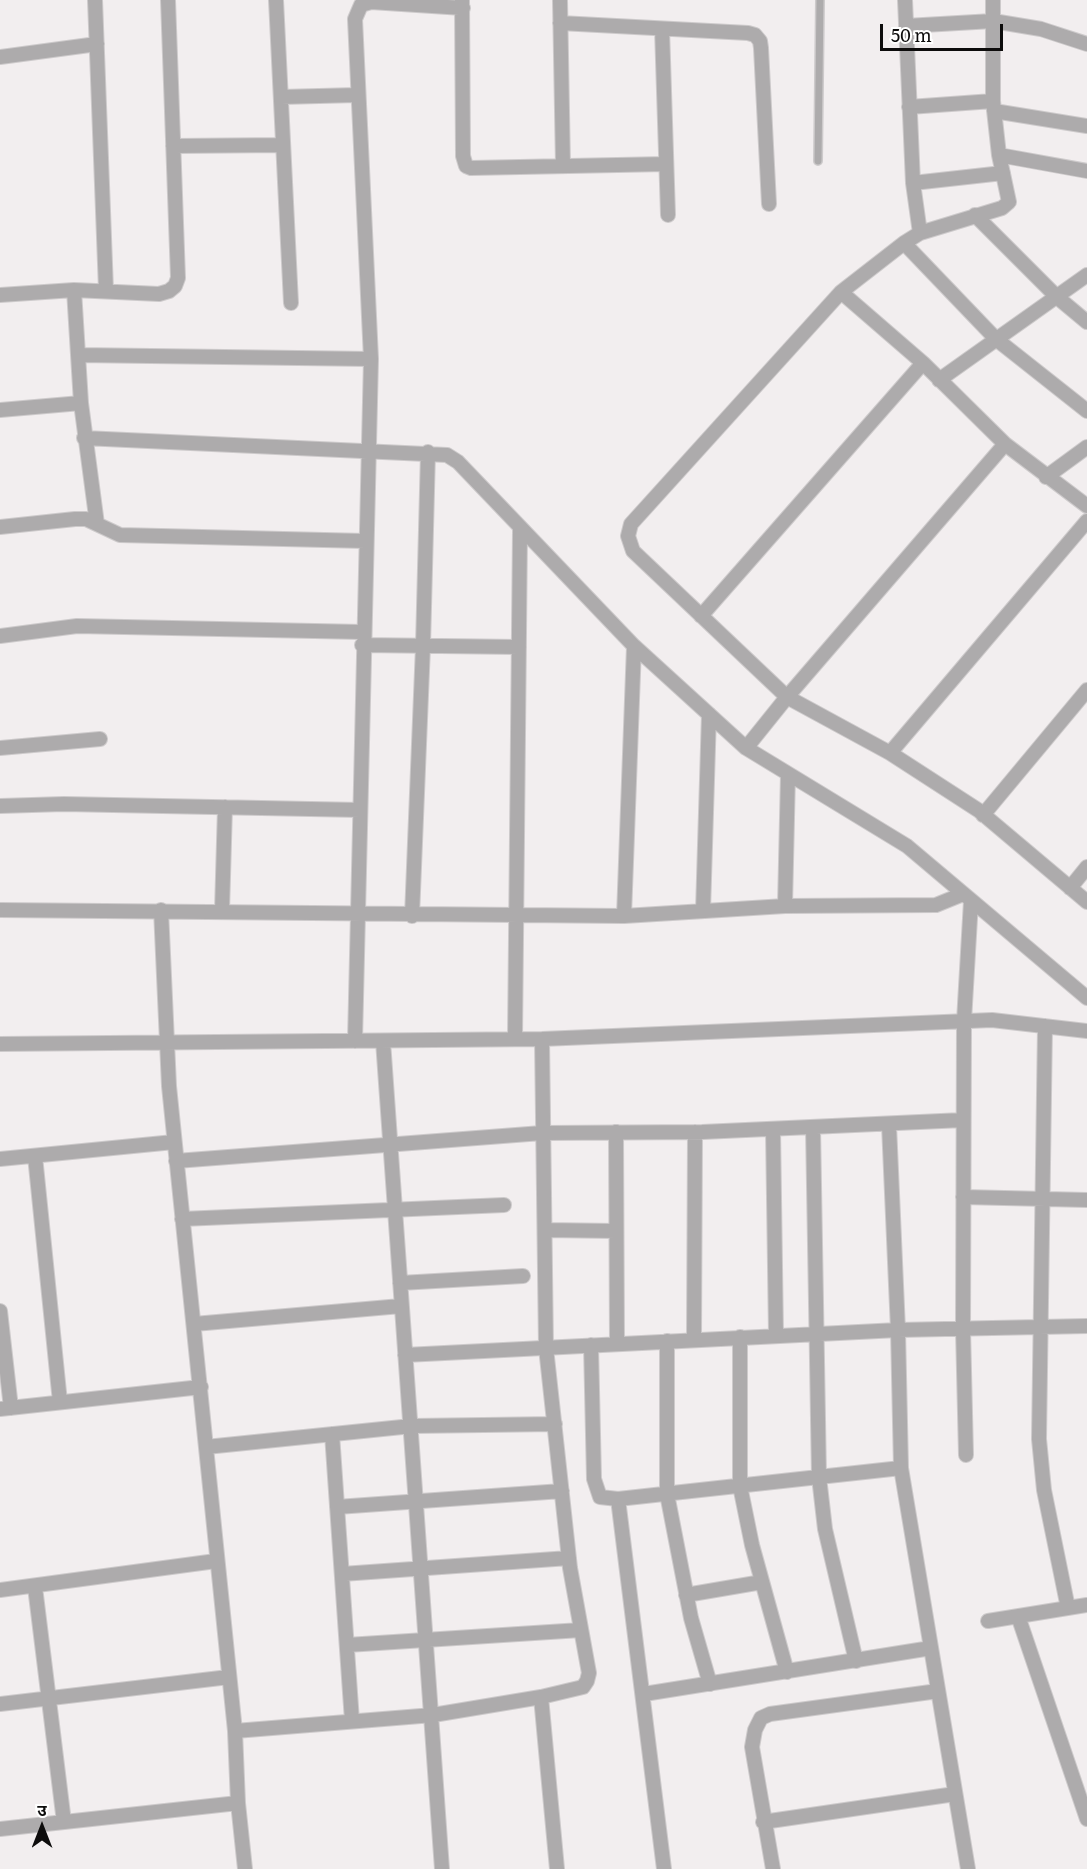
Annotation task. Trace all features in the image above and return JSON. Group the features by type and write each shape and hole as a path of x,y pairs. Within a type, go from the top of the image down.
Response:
{"street":[{"path":"95,0 106,290"},
{"path":"0,295 74,290 159,294 175,286 178,278 168,0"},
{"path":"276,0 291,303"},
{"path":"560,0 563,166"},
{"path":"905,0 913,183 920,233"},
{"path":"993,0 994,106 999,155 1009,197 1006,206 920,233 841,292 631,524 628,536 633,551 787,697 890,753 983,815 1087,902"},
{"path":"355,1041 359,915 362,638 370,450 370,359 355,19 361,5 370,2 463,4 463,156 466,166 471,168 666,164"},
{"path":"906,26 993,21 1041,29 1087,44"},
{"path":"560,23 747,33 760,41 769,204"},
{"path":"662,29 668,215"},
{"path":"0,57 97,44"},
{"path":"281,97 357,95"},
{"path":"909,107 994,106 1087,126"},
{"path":"173,147 283,145"},
{"path":"999,155 1087,171"},
{"path":"913,183 1004,174"},
{"path":"975,215 1057,297 1087,322"},
{"path":"904,243 996,339 1087,411"},
{"path":"939,380 1087,275"},
{"path":"74,290 84,438 97,524"},
{"path":"841,292 923,363 1005,444 1087,506"},
{"path":"78,355 370,359"},
{"path":"701,616 923,363"},
{"path":"0,410 81,403"},
{"path":"84,438 447,454 458,462 520,530 634,646 746,748 907,846 1087,998"},
{"path":"746,748 787,697 1005,444"},
{"path":"1046,477 1087,447"},
{"path":"411,916 423,646 428,452"},
{"path":"0,527 75,519 97,524 120,535 365,541"},
{"path":"890,753 1087,521"},
{"path":"515,1039 520,530"},
{"path":"0,636 78,626 362,638 423,646 519,647"},
{"path":"624,916 634,646"},
{"path":"983,815 1087,690"},
{"path":"703,911 709,714"},
{"path":"0,748 100,739"},
{"path":"784,906 788,774"},
{"path":"0,806 64,804 360,810"},
{"path":"222,911 225,807"},
{"path":"1070,888 1087,867"},
{"path":"0,910 162,910 515,917 624,916 784,906 936,905 967,897"},
{"path":"966,1455 963,1329 963,1120 967,897"},
{"path":"162,910 167,1043 174,1142 235,1731 238,1803 245,1869"},
{"path":"0,1044 542,1039 992,1020 1087,1031"},
{"path":"1045,1026 1039,1439 1044,1490 1068,1608"},
{"path":"235,1731 432,1715 541,1697 583,1686 587,1681 589,1673 569,1558 546,1348 542,1039"},
{"path":"383,1041 442,1869"},
{"path":"176,1161 542,1133 773,1129 963,1120"},
{"path":"889,1125 898,1330 901,1468 968,1869"},
{"path":"813,1127 819,1477 825,1529 856,1661"},
{"path":"773,1129 776,1335"},
{"path":"694,1340 695,1131"},
{"path":"616,1132 616,1344"},
{"path":"0,1159 174,1142"},
{"path":"35,1156 60,1402"},
{"path":"963,1197 1087,1200"},
{"path":"183,1219 504,1205"},
{"path":"545,1230 616,1231"},
{"path":"400,1283 523,1276"},
{"path":"194,1324 401,1306"},
{"path":"0,1311 5,1408 201,1387"},
{"path":"405,1355 776,1335 1087,1326"},
{"path":"740,1337 740,1486 762,1582 787,1672"},
{"path":"667,1341 667,1494 687,1595 710,1683"},
{"path":"591,1345 594,1479 600,1497 618,1499 901,1468"},
{"path":"206,1447 412,1426 555,1424"},
{"path":"332,1434 352,1721"},
{"path":"337,1507 562,1491"},
{"path":"618,1499 664,1869"},
{"path":"342,1574 569,1558"},
{"path":"0,1590 216,1561"},
{"path":"687,1595 762,1582"},
{"path":"35,1587 64,1822"},
{"path":"988,1621 1087,1605"},
{"path":"1018,1616 1087,1819"},
{"path":"347,1645 582,1630"},
{"path":"644,1694 931,1648"},
{"path":"0,1704 229,1677"},
{"path":"773,1869 763,1822 752,1747 755,1730 761,1718 771,1714 938,1691"},
{"path":"541,1697 557,1869"},
{"path":"763,1822 955,1794"},
{"path":"0,1829 238,1803"}],"lane":[{"path":"818,162 820,0"}]}
